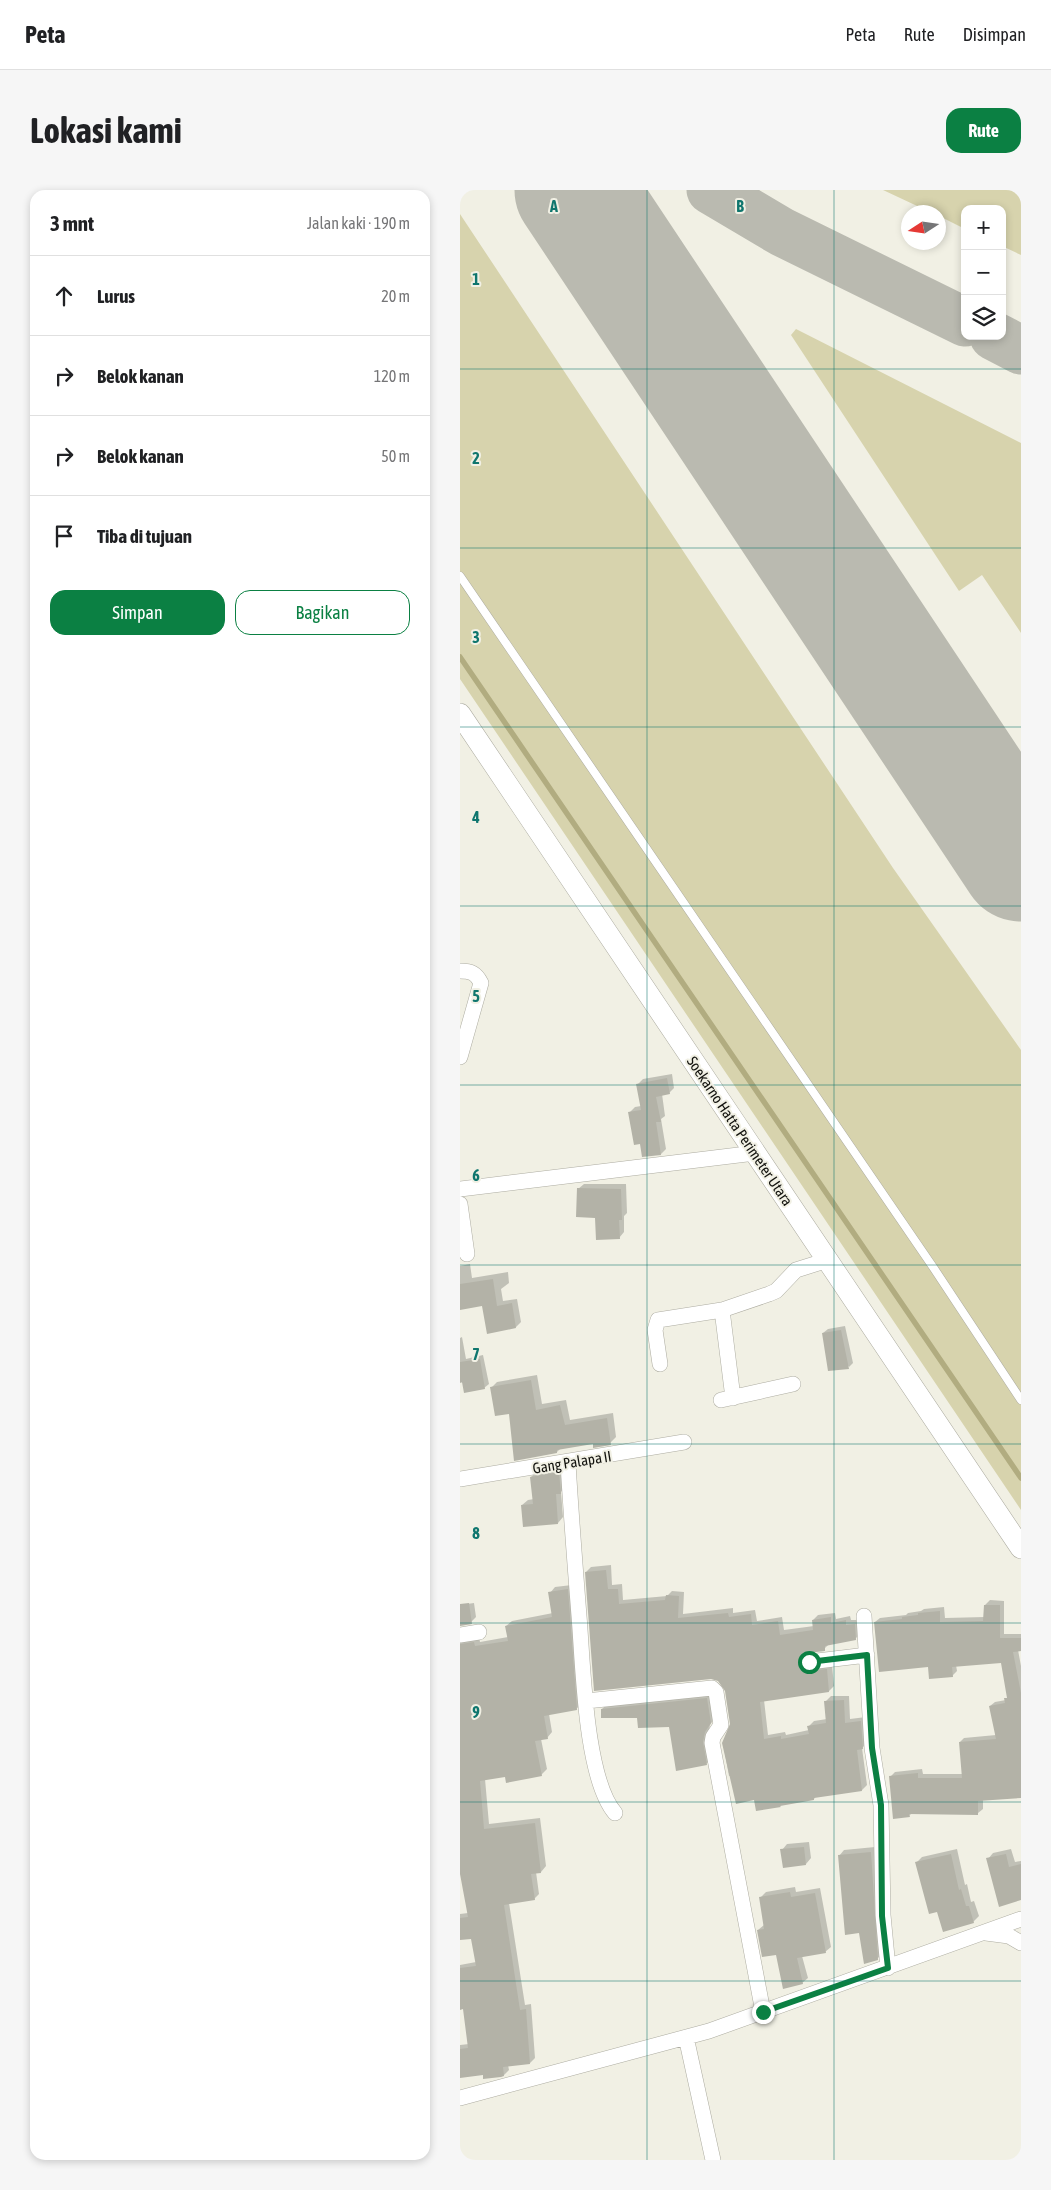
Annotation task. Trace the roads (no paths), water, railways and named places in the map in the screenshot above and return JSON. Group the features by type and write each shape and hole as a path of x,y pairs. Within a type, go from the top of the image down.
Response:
{"main road":[{"name":"Soekarno Hatta Perimeter Utara","path":"460,714 1021,1548"}],"street":[{"path":"460,971 472,972 478,976 481,983 460,1057"},
{"path":"460,1190 755,1153"},
{"path":"460,1204 467,1254"},
{"path":"660,1364 655,1330 658,1320 722,1310 776,1291 796,1270 828,1260"},
{"path":"722,1310 727,1399 793,1384"},
{"name":"Gang Palapa II","path":"460,1480 684,1442"},
{"path":"568,1463 586,1701 595,1766 610,1807 615,1813"},
{"path":"864,1616 872,1748 881,1805 882,1916 888,1968"},
{"path":"460,1635 479,1632"},
{"path":"809,1662 867,1655"},
{"path":"586,1701 712,1688 716,1692 721,1725 713,1736 712,1743 763,2012"},
{"path":"460,2098 686,2037 888,1968 1021,1919"},
{"path":"984,1933 1009,1936 1021,1942"},
{"path":"686,2037 713,2160"}],"lane":[{"path":"460,576 922,1251 1021,1400"}],"waterway":[{"path":"460,657 1021,1478"}]}
